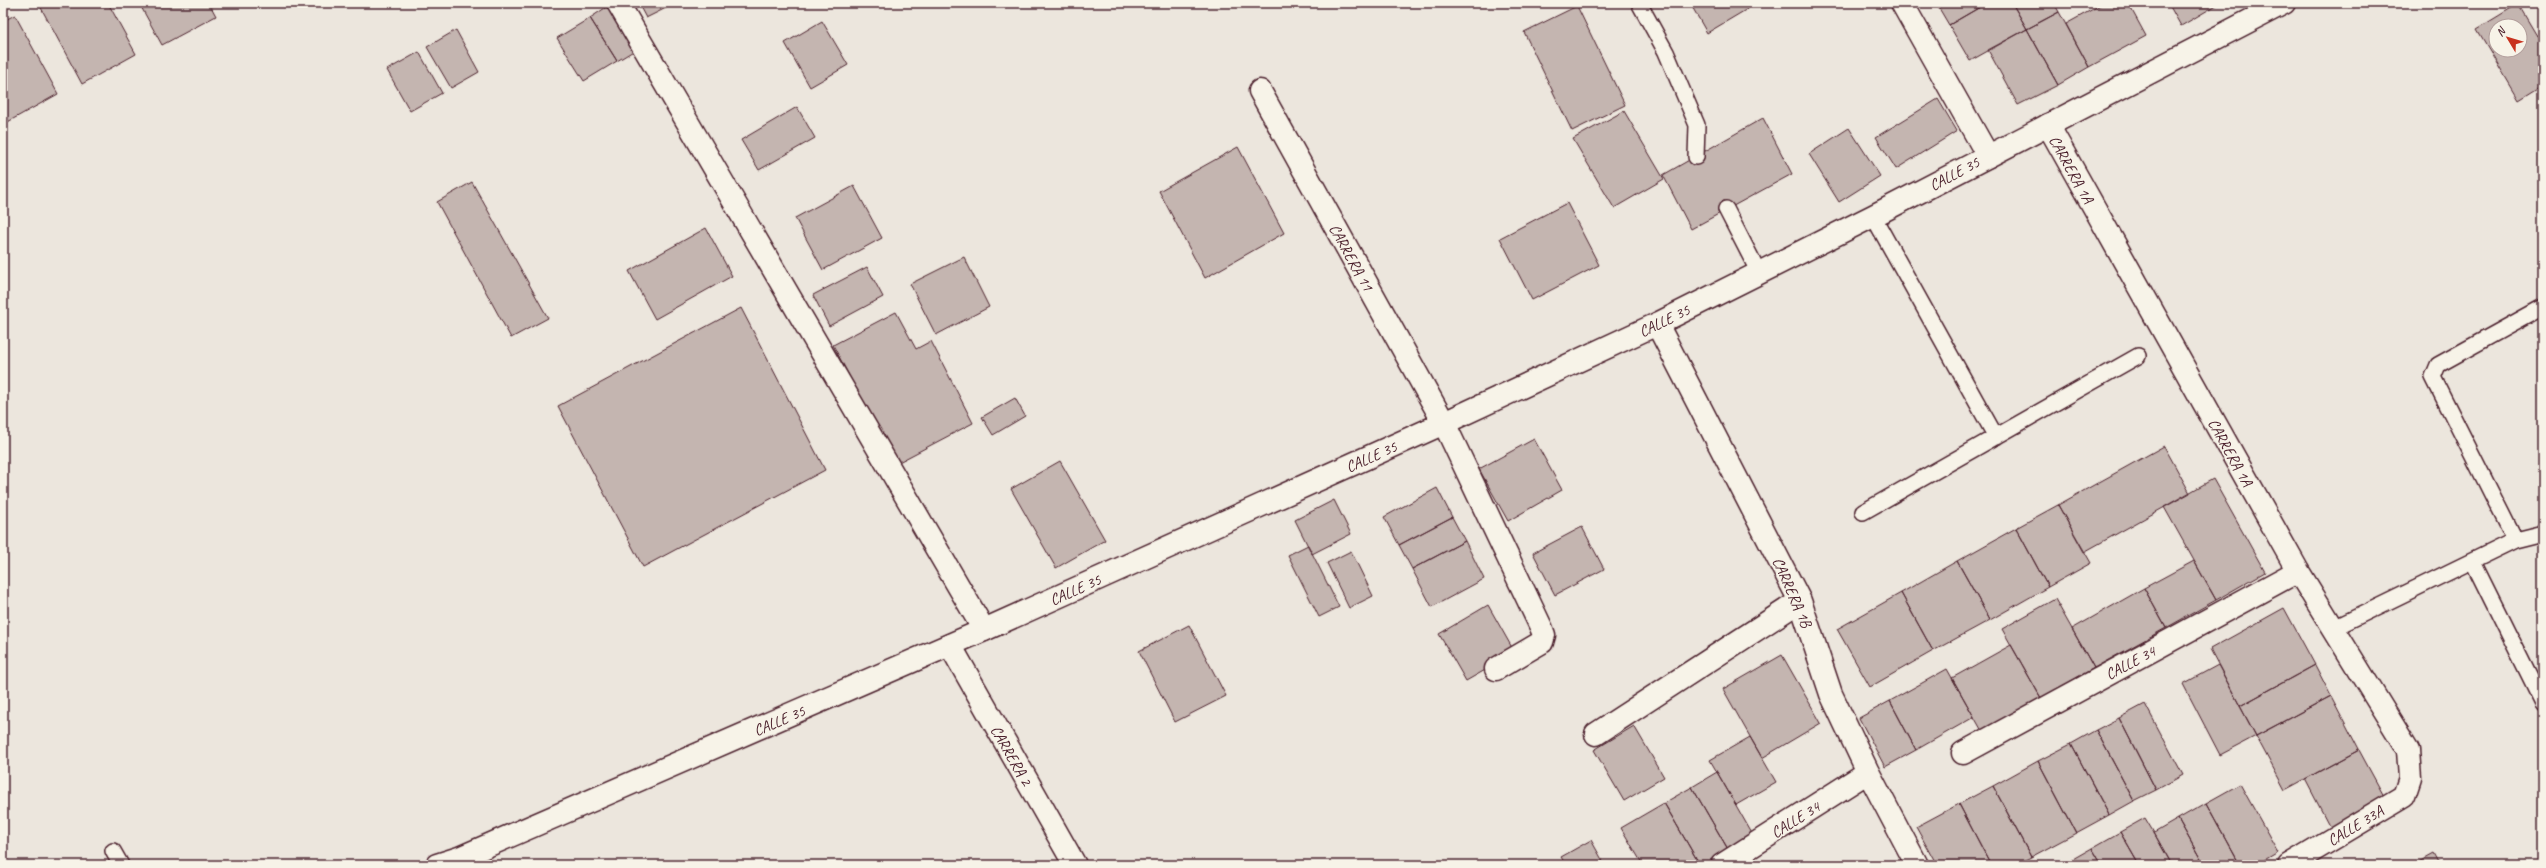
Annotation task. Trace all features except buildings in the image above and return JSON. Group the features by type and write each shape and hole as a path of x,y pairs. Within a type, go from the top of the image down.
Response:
{"street":[{"path":"618,3 984,630"},
{"path":"1902,3 1988,156"},
{"name":"CALLE 35","path":"437,865 460,858 984,630 1444,423 1657,324 1873,216 2284,3"},
{"name":"CARRERA 11","path":"1260,91 1444,423 1544,635 1542,642 1496,669"},
{"name":"CARRERA 1A","path":"2048,125 2298,572 2408,750 2410,778"},
{"name":"CARRERA 1B","path":"1657,324 1800,601 1831,694 1868,772 1917,865"},
{"name":"CALLE 34","path":"1963,753 2298,572"},
{"path":"1596,734 1800,601"},
{"name":"CARRERA 2","path":"950,645 1075,865"},
{"name":"CALLE 34","path":"1722,865 1868,772"},
{"name":"CALLE 33A","path":"2289,865 2404,796 2410,778"}],"lane":[{"path":"1639,3 1666,52 1697,125 1696,157"},
{"path":"1726,209 1759,273"},
{"path":"1873,216 1996,437"},
{"path":"2515,540 2433,377 2438,365 2543,307"},
{"path":"1863,512 2138,356"},
{"path":"2332,629 2473,562 2515,540 2543,534"},
{"path":"2473,562 2543,703"},
{"path":"113,851 121,865"}]}
